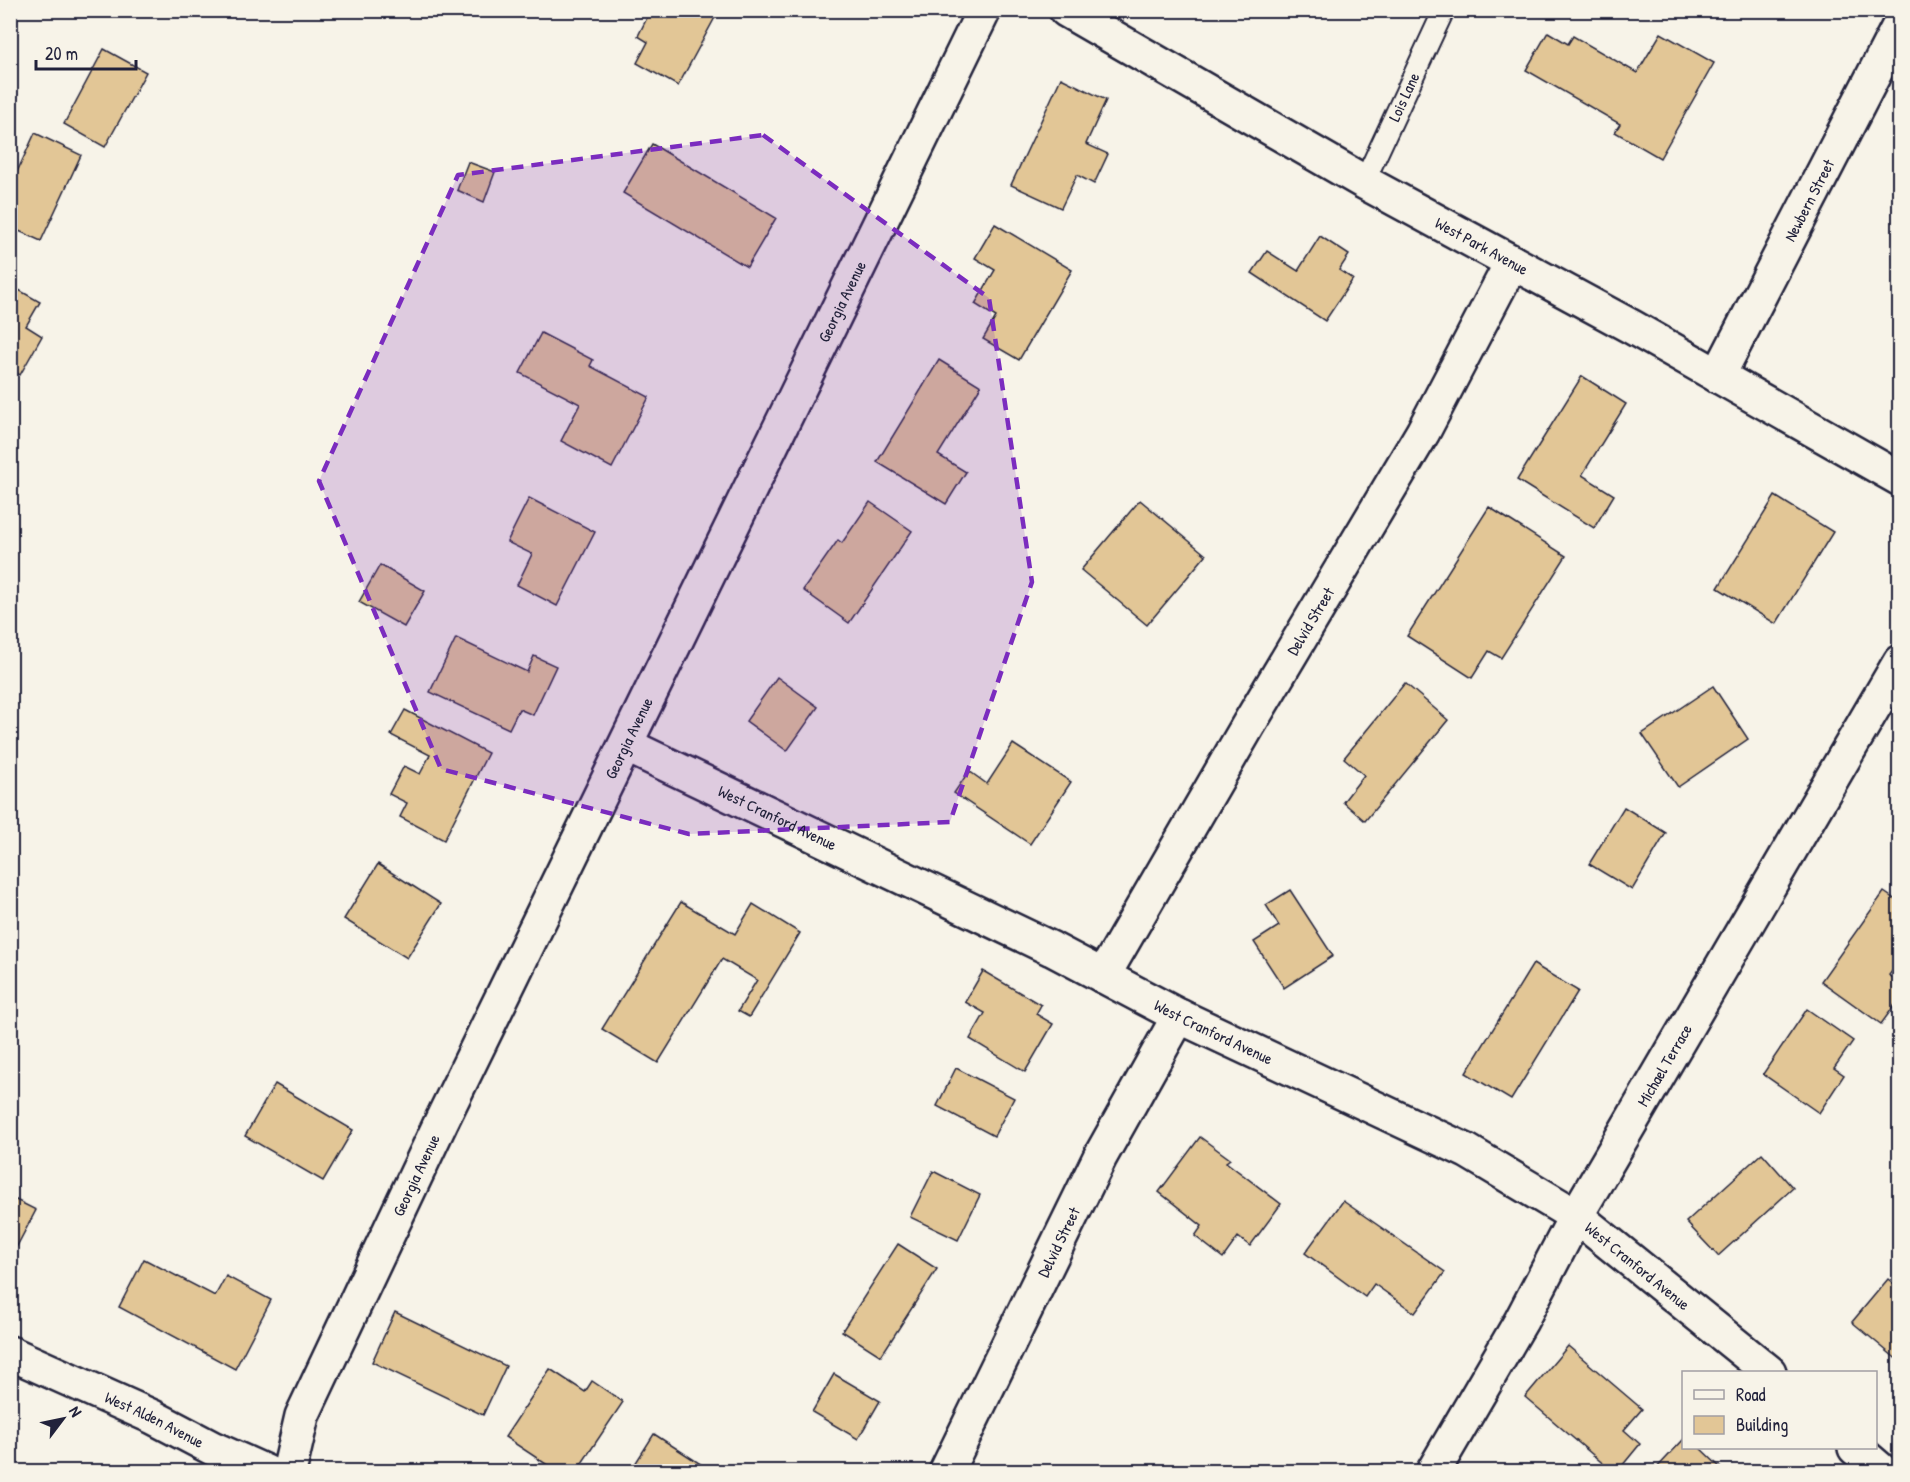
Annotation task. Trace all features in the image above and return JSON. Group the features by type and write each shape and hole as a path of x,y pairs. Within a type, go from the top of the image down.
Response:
{"street":[{"name":"Georgia Avenue","path":"290,1472 302,1416 436,1132 984,10"},
{"name":"West Park Avenue","path":"1066,10 1364,182 1632,327 1899,479"},
{"name":"Newbern Street","path":"1718,376 1899,24"},
{"name":"Delvid Street","path":"1102,976 1423,432 1512,262"},
{"name":"Michael Terrace","path":"1433,1472 1521,1321 1576,1216 1899,662"},
{"name":"West Cranford Avenue","path":"626,745 1031,939 1179,1016 1467,1151 1576,1216 1768,1371"},
{"name":"Delvid Street","path":"946,1472 1100,1157 1179,1016"},
{"name":"West Alden Avenue","path":"10,1353 153,1417 212,1448 266,1472"},
{"path":"1857,1449 1883,1472"}],"lane":[{"name":"Lois Lane","path":"1364,182 1444,10"}],"highlighted area":[{"path":"763,135 989,298 1032,582 950,822 689,834 441,769 319,481 458,175"}],"building":[{"path":"651,10 719,10 678,86 637,63 648,42 638,36"},
{"path":"1548,32 1568,44 1573,36 1637,73 1661,33 1714,63 1660,158 1615,132 1620,124 1526,70"},
{"path":"104,49 146,72 105,147 64,124"},
{"path":"1061,78 1106,100 1086,144 1108,154 1094,184 1077,175 1061,208 1011,185"},
{"path":"35,133 81,155 41,241 10,227 10,187"},
{"path":"652,144 776,218 747,267 623,193"},
{"path":"468,162 495,172 484,202 457,190"},
{"path":"995,224 1072,270 1019,360 983,339 996,317 975,304 995,270 975,258"},
{"path":"1320,236 1349,255 1339,270 1353,279 1325,321 1252,273 1267,251 1298,271"},
{"path":"10,285 40,302 26,326 42,336 20,375 10,369"},
{"path":"541,333 593,360 590,366 649,397 612,468 561,441 580,404 520,373"},
{"path":"939,360 981,386 938,455 966,472 946,504 877,462"},
{"path":"1582,376 1626,404 1582,475 1614,495 1594,528 1517,480"},
{"path":"1775,496 1833,532 1776,624 1718,588"},
{"path":"529,498 595,532 557,606 517,585 532,554 507,542"},
{"path":"1140,500 1206,555 1147,625 1081,570"},
{"path":"870,502 912,531 849,623 803,590 838,540 842,543"},
{"path":"1489,507 1566,556 1501,658 1489,651 1472,678 1407,636"},
{"path":"380,565 425,591 404,627 359,602"},
{"path":"456,638 527,672 534,656 556,666 533,715 519,709 509,729 430,692"},
{"path":"777,677 818,707 787,751 746,721"},
{"path":"1405,683 1448,720 1365,821 1343,802 1364,775 1344,758"},
{"path":"1713,686 1748,739 1678,787 1642,734"},
{"path":"405,710 488,753 444,840 400,817 407,803 389,794 404,766 420,774 430,755 391,735"},
{"path":"1013,744 1071,782 1030,844 954,793 969,771 987,784"},
{"path":"1624,807 1666,833 1632,890 1589,864"},
{"path":"378,864 441,904 407,958 344,919"},
{"path":"1290,890 1333,956 1284,988 1254,942 1279,926 1266,905"},
{"path":"1884,892 1900,903 1900,961 1889,975 1900,983 1900,998 1881,1024 1821,981"},
{"path":"681,902 735,934 753,904 800,933 749,1017 738,1011 757,980 722,959 658,1063 602,1029"},
{"path":"1533,964 1578,991 1511,1100 1466,1073"},
{"path":"983,971 1041,1005 1036,1014 1053,1024 1025,1072 970,1039 985,1013 965,1002"},
{"path":"1807,1009 1853,1041 1834,1068 1844,1075 1819,1113 1763,1074"},
{"path":"956,1068 1014,1098 994,1136 937,1106"},
{"path":"275,1084 353,1130 323,1181 245,1136"},
{"path":"1200,1137 1230,1159 1226,1162 1281,1204 1250,1246 1238,1237 1223,1258 1195,1236 1202,1226 1159,1192"},
{"path":"1762,1153 1793,1188 1718,1256 1686,1222"},
{"path":"933,1171 980,1195 958,1240 910,1217"},
{"path":"10,1197 36,1210 16,1248 10,1245"},
{"path":"1343,1201 1445,1272 1415,1313 1374,1284 1365,1297 1305,1253"},
{"path":"898,1244 937,1269 881,1356 842,1331"},
{"path":"144,1259 215,1296 226,1276 271,1300 235,1369 119,1307"},
{"path":"1888,1279 1900,1289 1900,1362 1852,1322"},
{"path":"395,1312 506,1366 483,1415 372,1362"},
{"path":"1568,1346 1642,1409 1624,1430 1640,1444 1617,1472 1613,1472 1525,1397"},
{"path":"550,1369 585,1392 592,1381 623,1402 576,1472 558,1472 505,1437"},
{"path":"834,1374 880,1401 858,1439 812,1412"},
{"path":"654,1434 713,1472 646,1472 635,1464"},
{"path":"1682,1441 1682,1449 1701,1449 1725,1472 1653,1472"}]}
